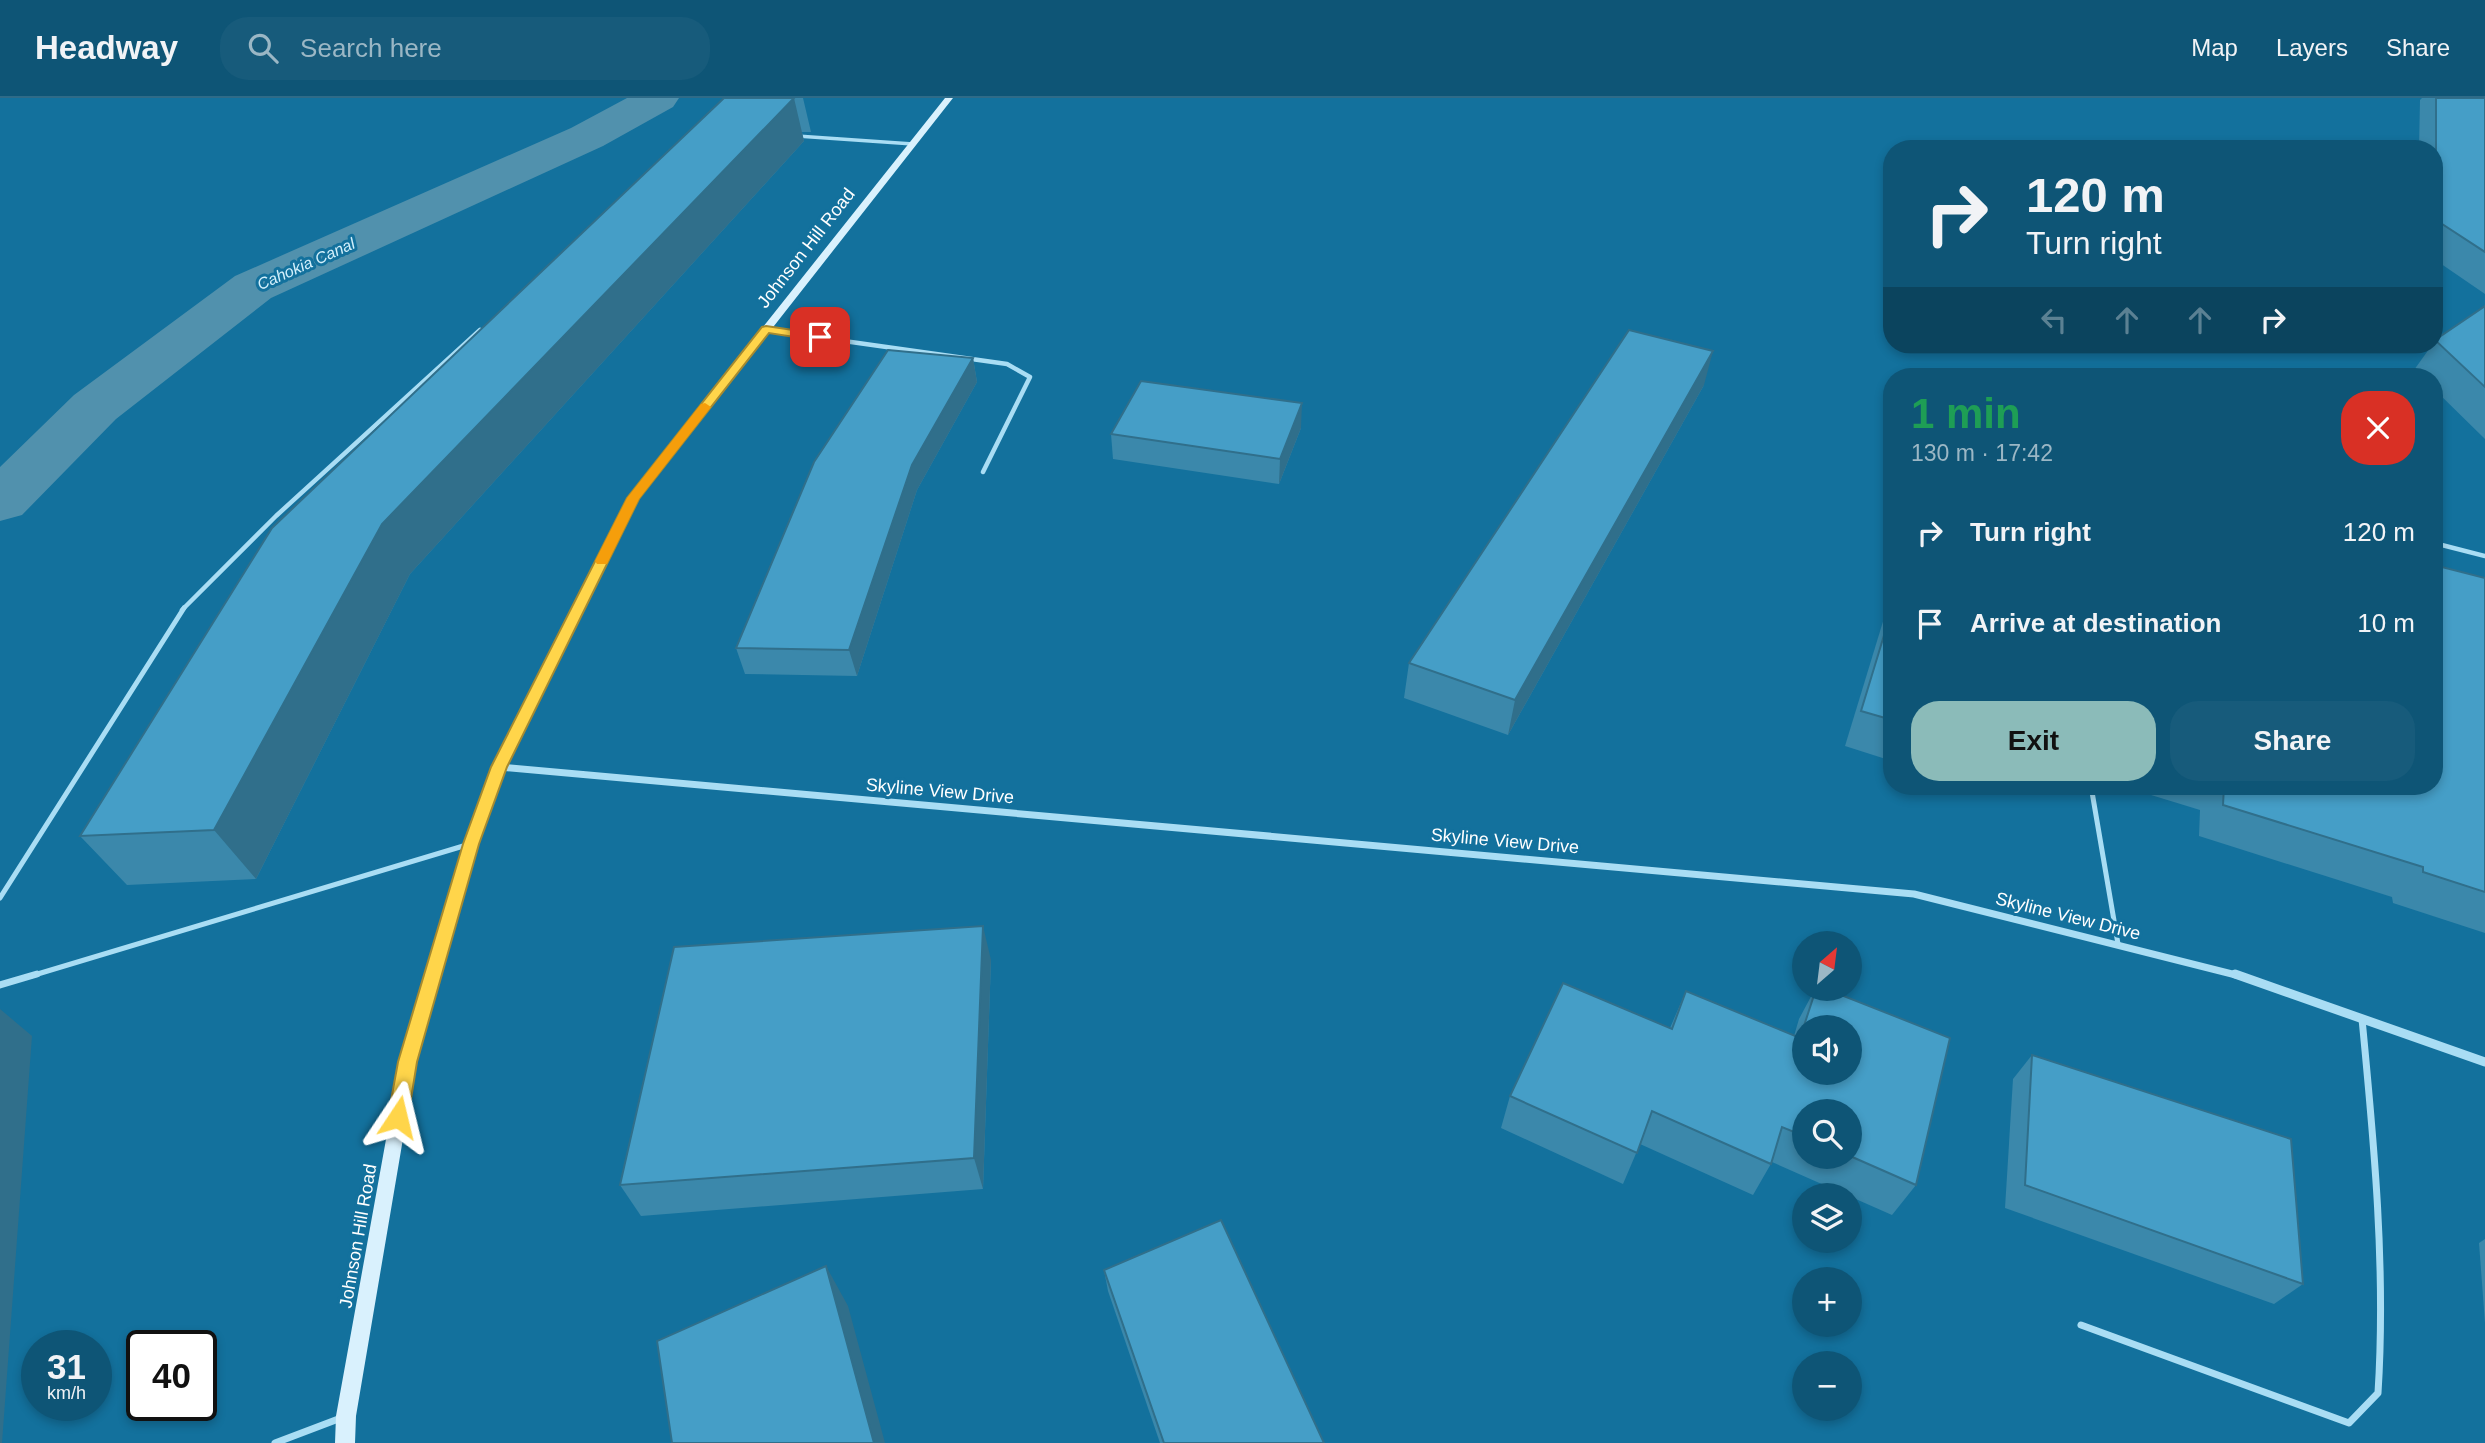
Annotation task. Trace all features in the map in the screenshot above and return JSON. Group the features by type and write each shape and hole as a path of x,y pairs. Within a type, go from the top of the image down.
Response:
{"street":[{"name":"Johnson Hill Road","path":"345,1443 346,1416 408,1062 471,844 499,767 633,498 949,98"},
{"name":"Skyline View Drive","path":"499,767 1914,894 2221,969 2485,1062"}],"lane":[{"path":"794,135 913,144"},
{"path":"0,898 186,604 275,516 489,322"},
{"path":"766,330 1007,364 1030,377 983,472"},
{"path":"2443,545 2485,556"},
{"path":"2093,795 2118,944"},
{"path":"0,985 471,844"},
{"path":"2081,1325 2349,1423 2378,1393 2381,1318 2373,1128 2362,1019"},
{"path":"275,1443 346,1416"}],"building":[{"path":"724,98 794,98 382,524 214,830 80,836 272,528"},
{"path":"2436,98 2485,98 2485,252 2443,225 2443,140 2436,140"},
{"path":"2485,306 2485,387 2443,348 2443,335"},
{"path":"1629,330 1713,351 1515,700 1409,663"},
{"path":"888,350 973,358 912,465 849,650 736,648 814,462"},
{"path":"1141,381 1302,403 1280,459 1111,434"},
{"path":"2443,567 2485,578 2485,892 2423,872 2423,867 2223,805 2224,795 2443,795"},
{"path":"1883,639 1883,717 1861,711"},
{"path":"983,926 974,1158 620,1185 674,947"},
{"path":"1563,983 1672,1029 1686,991 1792,1035 1792,1085 1862,1085 1862,1015 1808,1015 1812,1001 1856,1001 1950,1038 1916,1185 1862,1161 1862,1099 1792,1099 1792,1131 1782,1127 1771,1164 1652,1111 1637,1153 1510,1096"},
{"path":"2032,1055 2291,1139 2303,1284 2025,1185"},
{"path":"1221,1220 1324,1443 1164,1443 1104,1270"},
{"path":"826,1266 874,1443 672,1443 657,1341"}],"waterway":[{"name":"Cahokia Canal","path":"0,502 95,407 253,287 587,137 658,98"}],"slow traffic":[{"path":"602,561 633,498 705,407"}],"route":[{"path":"398,1117 408,1062 471,844 499,767 633,498 766,330 820,337"}]}
